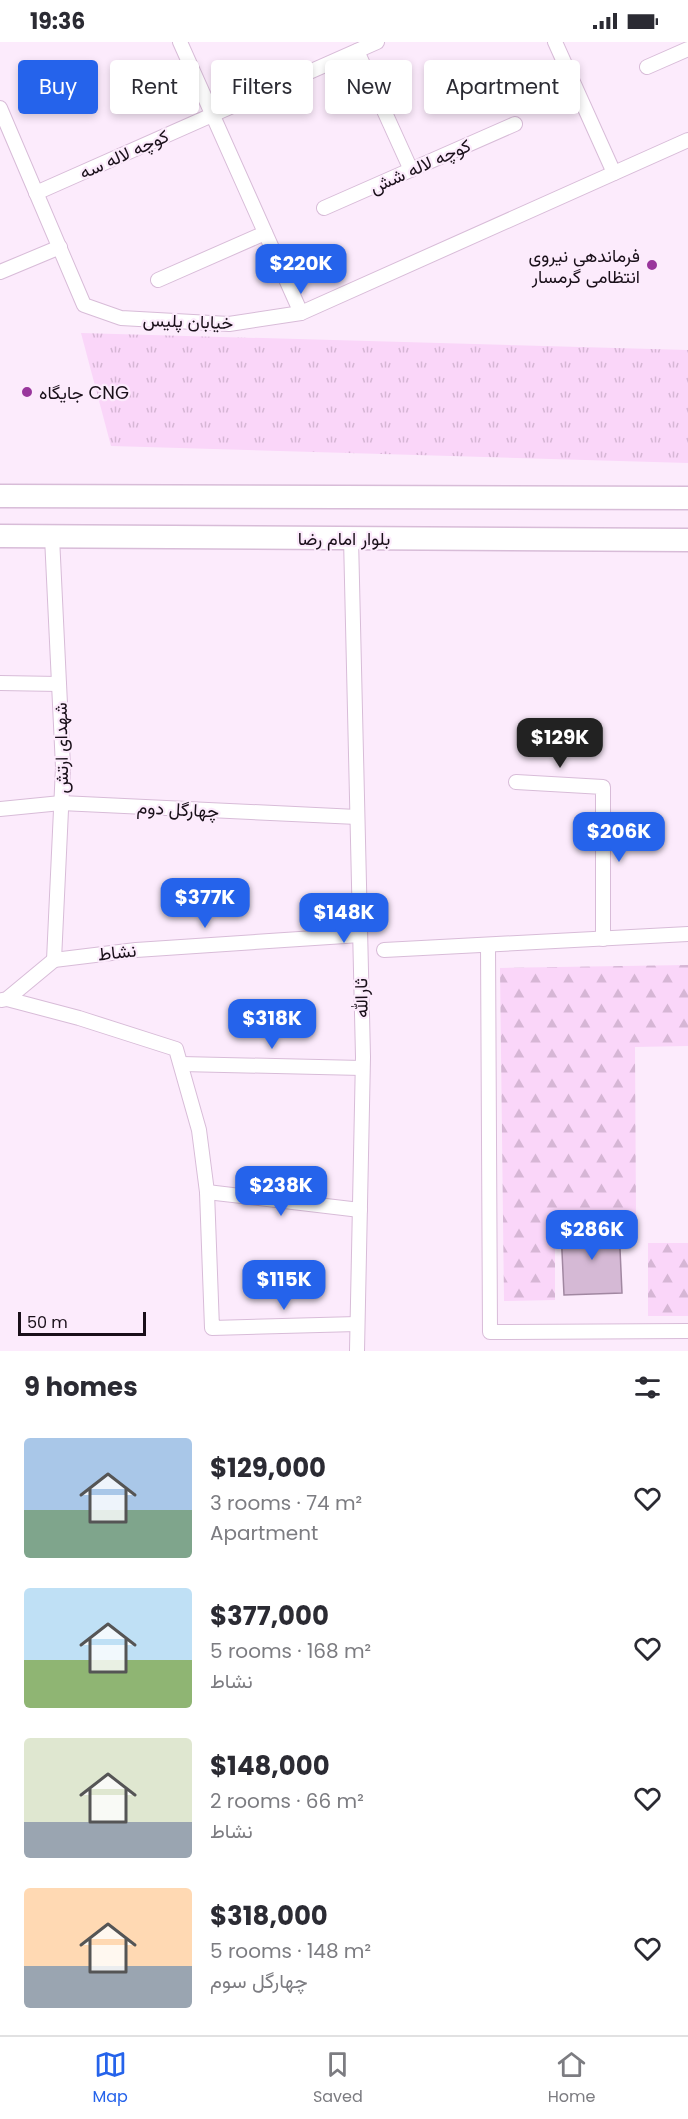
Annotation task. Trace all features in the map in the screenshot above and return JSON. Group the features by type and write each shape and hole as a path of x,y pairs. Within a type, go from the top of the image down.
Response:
{"main road":[{"path":"0,496 688,498"},
{"name":"بلوار امام رضا","path":"0,536 688,540"}],"street":[{"path":"180,42 301,313"},
{"name":"کوچه لاله سه","path":"36,193 377,42"},
{"path":"555,42 614,173"},
{"path":"647,67 688,49"},
{"path":"357,51 411,170"},
{"name":"خیابان پلیس","path":"0,108 3,122 84,305 121,318 229,324 301,313 688,140"},
{"name":"کوچه لاله شش","path":"324,208 515,124"},
{"path":"158,280 266,233"},
{"path":"0,272 60,247"},
{"name":"شهدای ارتش","path":"52,537 63,767 54,960"},
{"name":"ثارالله","path":"351,538 362,1068 357,1351"},
{"path":"0,683 59,684"},
{"path":"516,782 603,787 603,939"},
{"name":"چهارگل دوم","path":"0,809 62,804 357,817"},
{"path":"384,950 688,934"},
{"name":"نشاط","path":"54,960 136,950 360,935"},
{"path":"488,945 490,1332 688,1331"},
{"path":"3,1000 54,960"},
{"path":"3,1000 79,1018 176,1049 199,1130 207,1192 212,1329 357,1324"},
{"path":"181,1064 362,1068"},
{"path":"207,1192 360,1210"}],"green space":[{"path":"81,333 688,350 688,463 111,446"},
{"path":"688,965 688,1046 635,1047 636,1216 555,1217 555,1300 504,1301 500,968"},
{"path":"648,1243 688,1243 688,1316 648,1316"}],"building":[{"path":"619,1227 622,1293 564,1295 561,1230"}],"place":[{"name":"فرماندهی نیروی انتظامی گرمسار","path":"652,265"},
{"name":"جایگاه CNG","path":"27,392"}]}
